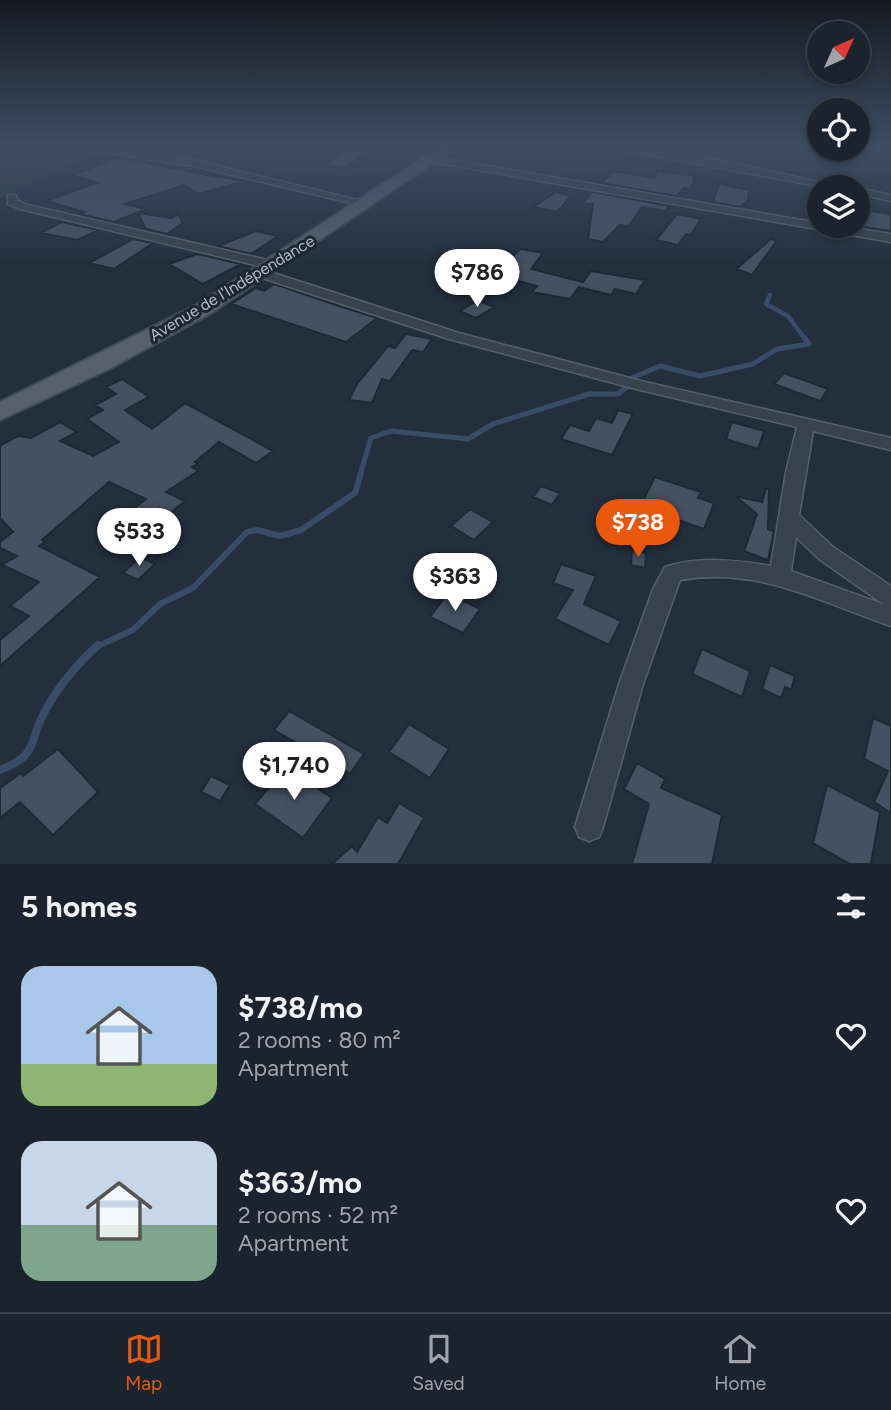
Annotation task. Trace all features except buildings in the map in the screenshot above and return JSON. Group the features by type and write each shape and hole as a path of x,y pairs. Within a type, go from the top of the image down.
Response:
{"main road":[{"name":"Avenue de l'Indépendance","path":"0,412 126,351 267,269 394,185"}],"street":[{"path":"289,185 368,204"},
{"path":"583,185 807,224"},
{"path":"870,194 891,198"},
{"path":"12,197 12,202 24,207 267,269 454,337 891,444"},
{"path":"870,234 891,238"},
{"path":"780,576 795,472 806,425"},
{"path":"789,518 825,552 891,598"},
{"path":"589,827 635,672 664,589 673,573 700,567 731,567 780,576 891,617"}],"green space":[{"path":"0,185 28,185 0,198"}],"waterway":[{"path":"770,295 766,304 788,316 805,339"},
{"path":"632,378 660,366 700,376 753,364 777,349 809,344 804,337"},
{"path":"360,475 371,438 391,431 468,439 493,424 589,394 618,394 628,386"},
{"path":"96,647 133,630 160,604 193,588 247,532 257,530 280,536 301,530 355,493 361,473"},
{"path":"0,770 27,754 44,713 55,695 75,668 96,647"}]}
